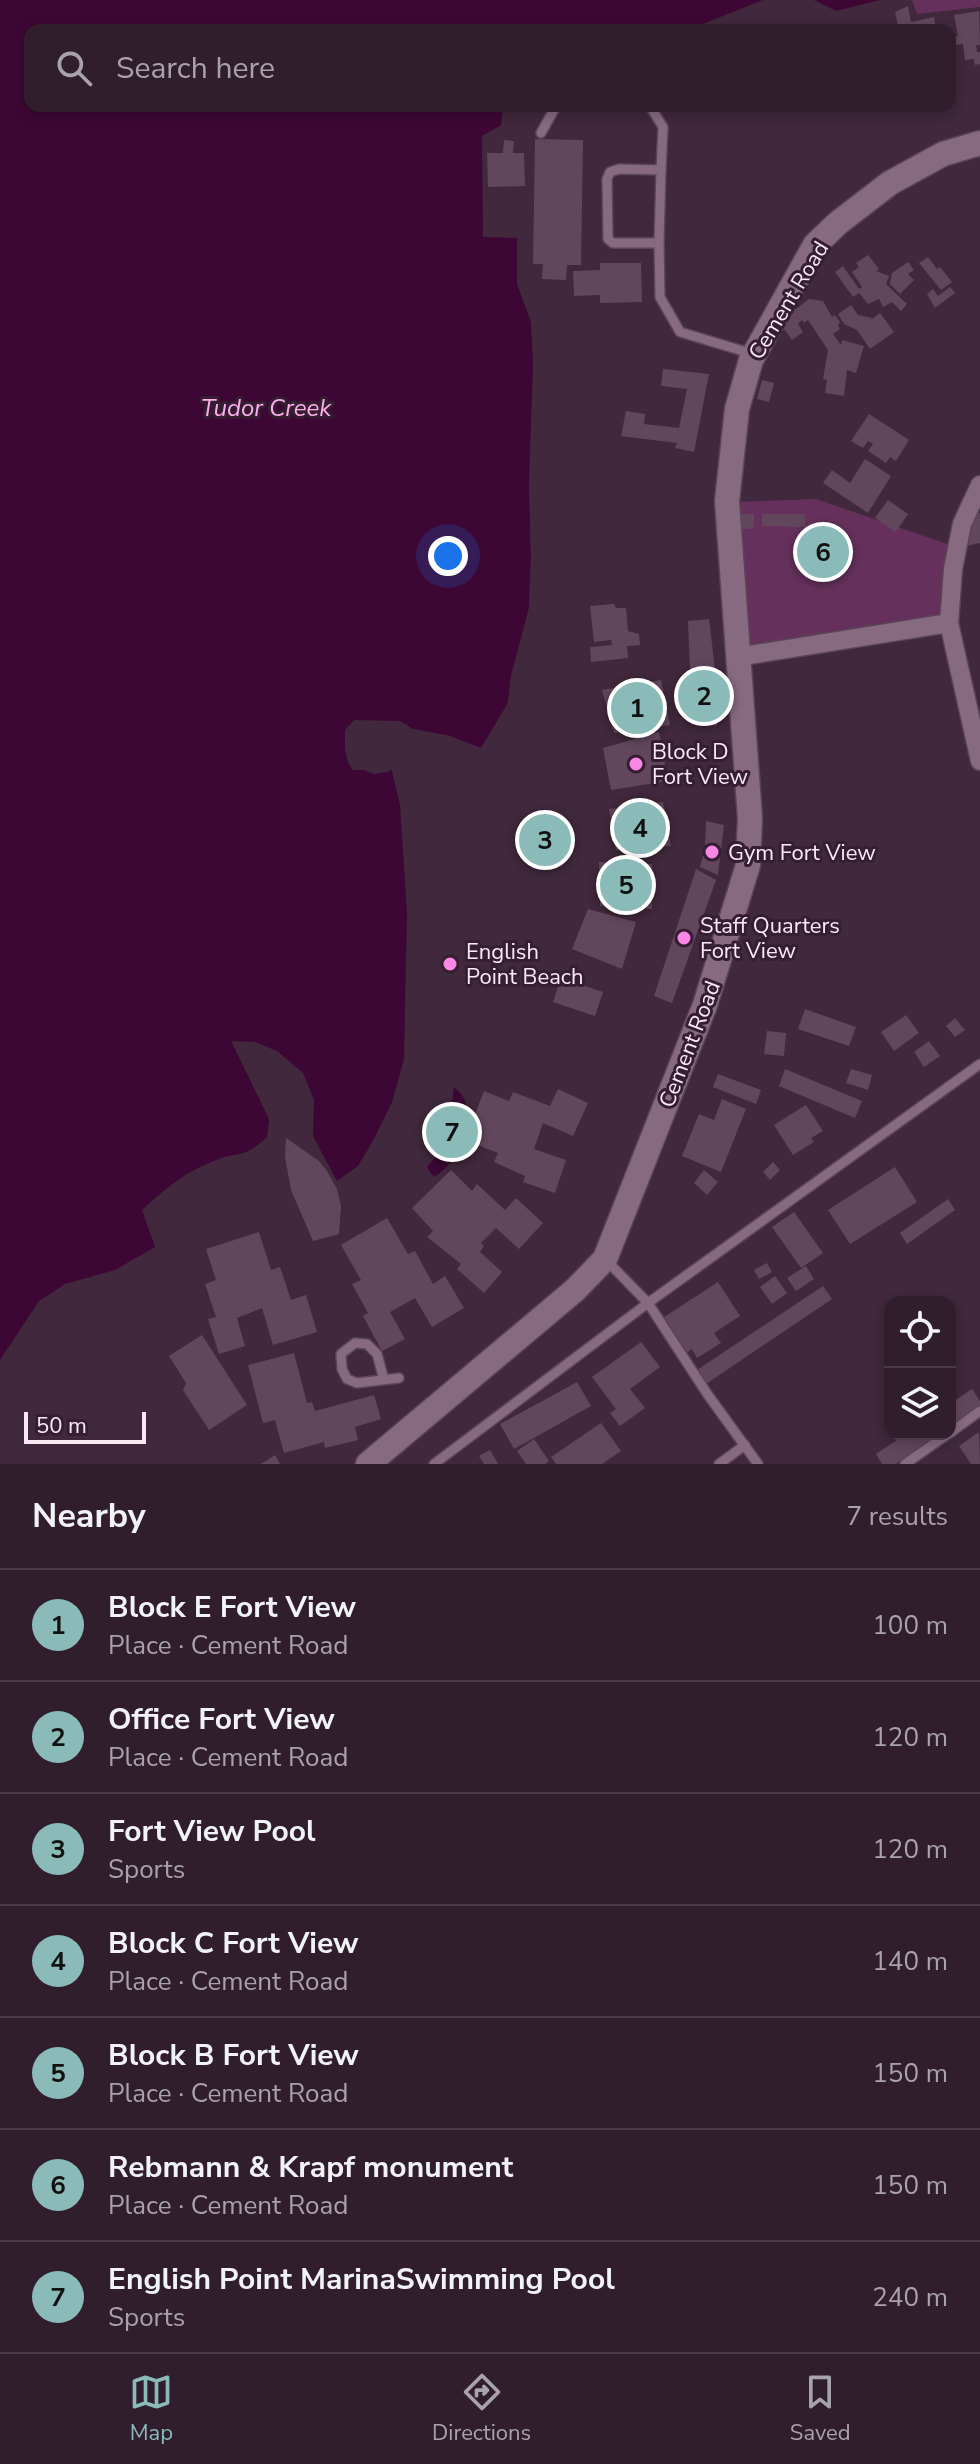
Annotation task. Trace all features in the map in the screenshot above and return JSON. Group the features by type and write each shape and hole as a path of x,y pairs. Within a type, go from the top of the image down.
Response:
{"main road":[{"name":"Cement Road","path":"368,1464 539,1321 591,1276 605,1259 705,1005 748,865 750,818 727,501 737,409 753,354 815,245 838,223 890,183 943,154 980,143"}],"street":[{"path":"980,485 962,524 953,569 949,623 980,761"},
{"path":"737,657 949,623"}],"lane":[{"path":"541,133 553,112"},
{"path":"654,112 663,127 660,297 680,332 753,354"},
{"path":"659,243 613,243 608,239 607,179 610,172 619,169 661,170"},
{"path":"434,1464 648,1303 980,1064"},
{"path":"605,1259 648,1303 758,1464"},
{"path":"384,1380 377,1354 367,1344 355,1343 341,1354 342,1369 347,1379 357,1383 384,1380 399,1378"},
{"path":"956,1428 980,1411"},
{"path":"905,1464 939,1440"},
{"path":"719,1464 745,1445"}],"shaded area":[{"path":"912,0 980,0 980,7 917,14"},
{"path":"816,499 950,545 949,623 737,653 735,502"}],"water":[{"name":"Tudor Creek","path":"0,0 763,0 703,24 24,24 24,112 502,112 501,125 482,136 483,237 517,238 517,284 531,322 531,558 529,608 511,676 508,703 481,749 450,736 413,729 390,763 400,805 407,913 404,1059 392,1102 358,1166 337,1181 313,1136 314,1100 303,1073 277,1051 255,1042 231,1041 269,1119 267,1137 247,1152 216,1160 195,1170 159,1195 142,1210 155,1247 115,1270 65,1284 39,1301 0,1360"},
{"path":"814,0 880,0 836,11"},
{"path":"542,809 559,817 559,849 551,860 533,855 531,849"},
{"path":"454,1087 464,1099 466,1112 455,1140 453,1159 436,1176 427,1167 443,1140"}],"pier":[{"path":"529,482 533,482 533,608 511,704 484,751 415,733 406,750 399,755 395,767 388,772 374,774 353,770 345,749 345,730 354,720 400,721 413,729 450,736 481,748 508,703 511,676 529,608"}],"building":[{"path":"908,6 911,22 934,17 935,24 898,24 895,12"},
{"path":"979,11 980,45 976,45 977,52 980,52 980,64 975,65 974,59 965,60 963,44 956,45 958,36 954,15"},
{"path":"535,139 583,140 581,265 567,265 566,280 542,279 543,264 533,264"},
{"path":"504,140 514,141 513,153 524,153 525,186 488,187 487,153 503,153"},
{"path":"868,255 879,269 876,271 889,276 886,284 907,304 901,311 892,302 883,307 879,299 868,304 859,293 853,297 835,272 843,266 859,289 862,287 852,272 859,267 856,263"},
{"path":"928,257 952,282 941,290 919,263"},
{"path":"908,262 914,270 908,274 914,280 900,294 890,284 892,273"},
{"path":"600,263 641,263 642,302 600,303 600,295 574,296 573,271 600,270"},
{"path":"950,287 955,293 935,308 927,294 933,289 938,296"},
{"path":"809,299 823,301 832,317 835,315 840,322 840,329 833,334 841,345 842,340 864,346 856,373 847,370 844,396 825,393 827,380 823,379 828,350 808,320 798,324 803,332 792,340 779,322"},
{"path":"851,305 858,315 871,320 880,313 894,332 870,349 857,330 844,324 838,314"},
{"path":"663,369 709,374 694,452 675,448 677,443 621,436 626,411 645,414 644,424 679,428 687,389 661,386"},
{"path":"762,380 774,383 769,402 757,399"},
{"path":"869,414 909,440 896,461 890,457 886,463 868,451 873,444 868,441 863,448 851,441"},
{"path":"865,459 891,476 868,513 823,483 832,470 850,483"},
{"path":"888,500 908,514 896,532 875,518"},
{"path":"980,513 980,543 956,548 952,527 970,524 968,515"},
{"path":"738,514 754,514 754,528 737,530"},
{"path":"762,514 805,514 805,527 762,526"},
{"path":"614,604 616,608 626,608 628,631 639,634 640,645 627,646 628,658 591,662 590,647 612,645 611,640 594,642 590,606"},
{"path":"709,619 717,726 696,723 690,670 688,621"},
{"path":"661,680 670,725 614,733 602,690"},
{"name":"Block D Fort View","path":"659,732 668,781 611,790 603,748"},
{"path":"663,802 671,846 616,850 609,809"},
{"name":"Gym Fort View","path":"706,821 724,825 718,875 700,867"},
{"path":"599,862 652,864 652,909 600,906"},
{"name":"Staff Quarters Fort View","path":"696,869 716,880 672,1003 654,996"},
{"path":"588,909 636,922 622,969 572,949"},
{"path":"561,978 603,992 595,1016 553,1002"},
{"path":"805,1009 856,1027 849,1046 798,1029"},
{"path":"906,1015 919,1033 894,1051 881,1032"},
{"path":"955,1018 965,1030 955,1037 946,1026"},
{"path":"767,1031 786,1033 784,1056 764,1054"},
{"path":"929,1041 940,1056 924,1067 914,1052"},
{"path":"785,1069 862,1101 855,1118 779,1086"},
{"path":"851,1069 872,1075 868,1090 846,1083"},
{"path":"718,1074 761,1090 756,1104 713,1087"},
{"path":"558,1089 588,1103 573,1136 543,1123 534,1149 566,1160 555,1193 523,1182 525,1176 494,1162 498,1153 465,1140 484,1091 509,1101 513,1092 550,1106"},
{"path":"722,1099 746,1109 721,1172 682,1156 699,1114 714,1120"},
{"path":"806,1105 823,1131 811,1138 814,1142 793,1155 774,1125"},
{"path":"286,1138 319,1161 337,1189 341,1206 339,1234 313,1241 291,1190 285,1157"},
{"path":"773,1162 780,1170 770,1180 763,1172"},
{"path":"895,1167 917,1202 850,1244 828,1210"},
{"path":"451,1170 472,1191 477,1184 505,1210 516,1198 543,1223 519,1249 496,1228 481,1243 484,1246 480,1252 502,1272 484,1293 457,1269 461,1264 427,1237 433,1231 412,1208"},
{"path":"704,1170 718,1182 707,1195 694,1183"},
{"path":"948,1199 955,1210 907,1244 900,1233"},
{"path":"794,1212 823,1253 801,1268 772,1227"},
{"path":"387,1218 408,1254 415,1251 433,1284 445,1276 464,1308 432,1327 415,1298 390,1312 405,1339 382,1351 363,1316 368,1313 352,1284 361,1280 341,1245"},
{"path":"259,1232 271,1270 280,1267 291,1300 306,1295 317,1332 273,1345 262,1308 237,1318 245,1346 219,1354 208,1319 216,1317 205,1284 216,1280 206,1249"},
{"path":"767,1263 772,1272 759,1279 754,1270"},
{"path":"806,1266 814,1279 796,1291 787,1278"},
{"path":"775,1276 787,1293 772,1304 760,1287"},
{"path":"718,1282 740,1316 714,1333 721,1343 697,1358 692,1349 685,1354 661,1319"},
{"path":"823,1286 832,1299 706,1384 697,1370"},
{"path":"202,1335 247,1405 209,1430 183,1390 186,1383 169,1356"},
{"path":"641,1342 660,1367 630,1389 645,1408 620,1426 610,1413 616,1409 592,1377"},
{"path":"294,1353 307,1403 312,1402 315,1411 374,1395 381,1419 355,1427 358,1440 325,1448 324,1442 284,1453 275,1420 263,1423 248,1365"},
{"path":"577,1382 591,1406 514,1449 500,1424"},
{"path":"972,1389 980,1401 980,1407 956,1423 956,1400"},
{"path":"601,1423 621,1451 602,1464 556,1464 551,1457"},
{"path":"979,1432 980,1464 971,1464 959,1446"},
{"path":"534,1439 549,1461 545,1464 526,1464 517,1451"},
{"path":"897,1440 931,1440 896,1464 882,1464 876,1454"},
{"path":"490,1450 498,1464 484,1464 479,1456"},
{"path":"275,1455 280,1464 260,1464 266,1461"}],"place":[{"name":"Rebmann & Krapf monument","path":"823,552"},
{"name":"Office Fort View","path":"704,696"},
{"name":"Block E Fort View","path":"637,708"},
{"name":"Block D Fort View","path":"636,764"},
{"name":"Block C Fort View","path":"640,828"},
{"name":"Fort View Pool","path":"545,840"},
{"name":"Gym Fort View","path":"712,852"},
{"name":"Block B Fort View","path":"626,885"},
{"name":"Staff Quarters Fort View","path":"684,938"},
{"name":"English Point Beach","path":"450,964"},
{"name":"English Point MarinaSwimming Pool","path":"452,1132"}]}
